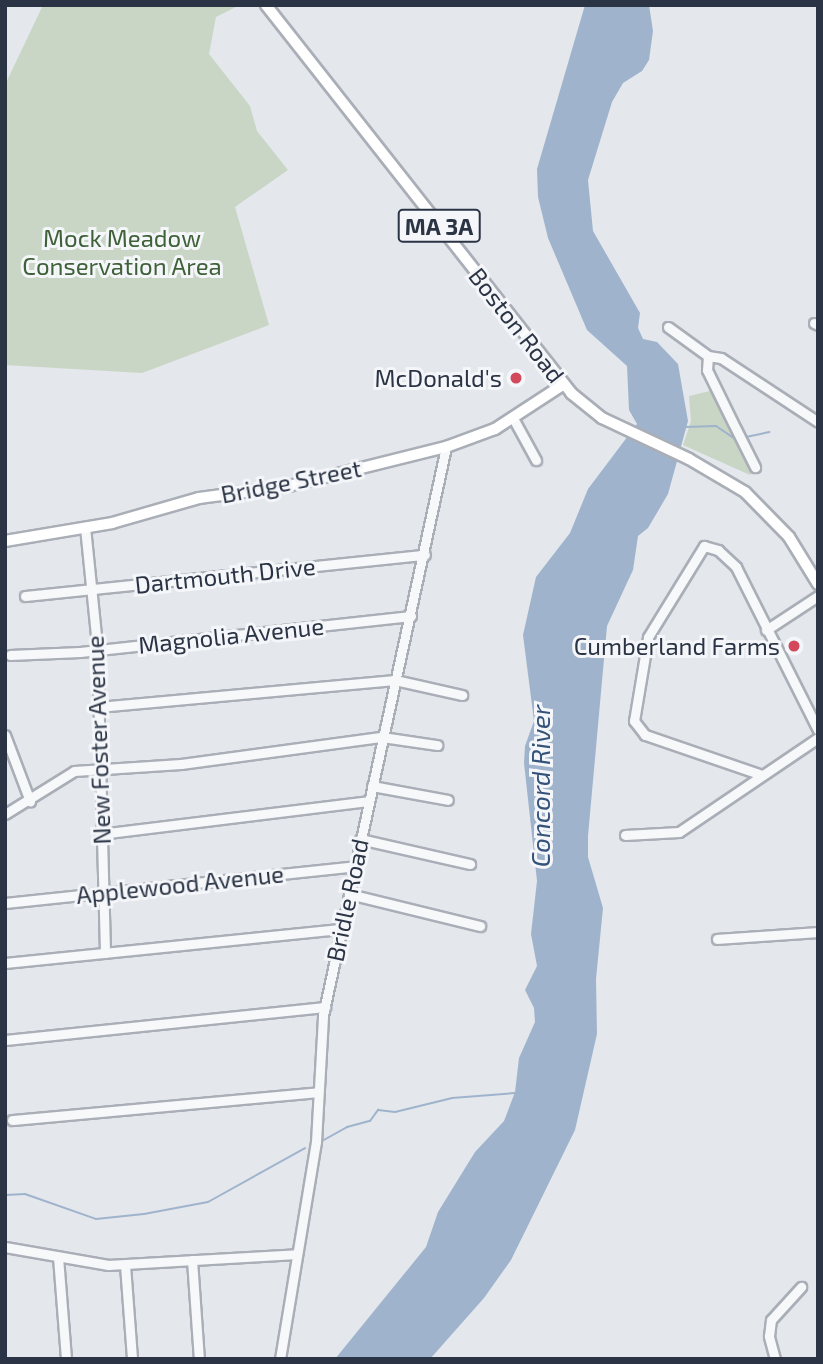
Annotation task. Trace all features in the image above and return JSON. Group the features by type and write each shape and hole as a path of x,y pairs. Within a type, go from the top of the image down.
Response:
{"main road":[{"name":"Boston Road","path":"266,5 564,384 592,412 689,459 757,502 789,537 818,584"},
{"name":"Bridge Street","path":"5,541 85,527 199,498 289,486 446,447 474,439 513,418 564,384"}],"street":[{"path":"668,327 708,356 721,358 818,422"},
{"path":"708,356 707,370 755,467"},
{"path":"513,418 536,460"},
{"name":"Bridle Road","path":"280,1359 316,1142 317,1092 325,1007 382,737 425,555 446,447"},
{"name":"New Foster Avenue","path":"85,527 97,649 105,953"},
{"path":"762,775 645,735 636,727 639,665 648,637 704,546 718,551 736,567 818,730"},
{"name":"Dartmouth Drive","path":"25,596 368,558 425,555"},
{"path":"766,630 818,596"},
{"name":"Magnolia Avenue","path":"10,655 97,649 411,616"},
{"path":"98,707 395,680 462,695"},
{"path":"5,735 30,801"},
{"path":"5,814 30,801 63,776 99,769 181,764 382,737 437,745"},
{"path":"625,835 679,832 818,738"},
{"path":"372,786 448,800"},
{"path":"100,834 368,801"},
{"path":"360,839 470,863"},
{"name":"Applewood Avenue","path":"5,903 355,866"},
{"path":"349,894 480,926"},
{"path":"5,962 342,929"},
{"path":"717,939 818,932"},
{"path":"5,1040 325,1007"},
{"path":"12,1120 317,1092"},
{"path":"5,1247 125,1265 297,1254"},
{"path":"58,1256 66,1359"},
{"path":"192,1260 199,1359"},
{"path":"125,1265 132,1359"},
{"path":"775,1359 769,1336 771,1320 801,1287"}],"green space":[{"name":"Mock Meadow Conservation Area","path":"43,5 240,5 216,17 209,54 250,106 257,131 288,170 235,207 269,325 142,373 5,365 5,85"},
{"path":"714,390 753,470 750,475 683,445 691,421 689,396"}],"water":[{"name":"Concord River","path":"585,5 649,5 653,31 649,60 642,71 623,83 612,102 588,180 593,231 640,313 638,328 643,339 657,342 678,364 688,421 668,494 648,528 638,536 633,570 607,626 588,836 588,857 603,908 596,979 597,1034 575,1130 511,1260 484,1298 430,1359 335,1359 426,1247 438,1212 475,1152 504,1121 515,1092 519,1058 535,1022 534,1008 525,990 537,966 531,934 537,881 524,763 525,746 534,721 523,635 536,577 570,533 588,489 637,424 629,410 627,366 587,330 548,238 538,197 537,169"}],"waterway":[{"path":"686,427 716,426 735,439"},
{"path":"746,437 769,432"},
{"path":"322,1141 347,1127 370,1121 378,1110 395,1112 452,1098 515,1093"},
{"path":"5,1195 25,1194 96,1219 144,1214 208,1202 305,1148"}],"place":[{"name":"McDonald's","path":"516,378"},
{"name":"Cumberland Farms","path":"794,646"}]}
